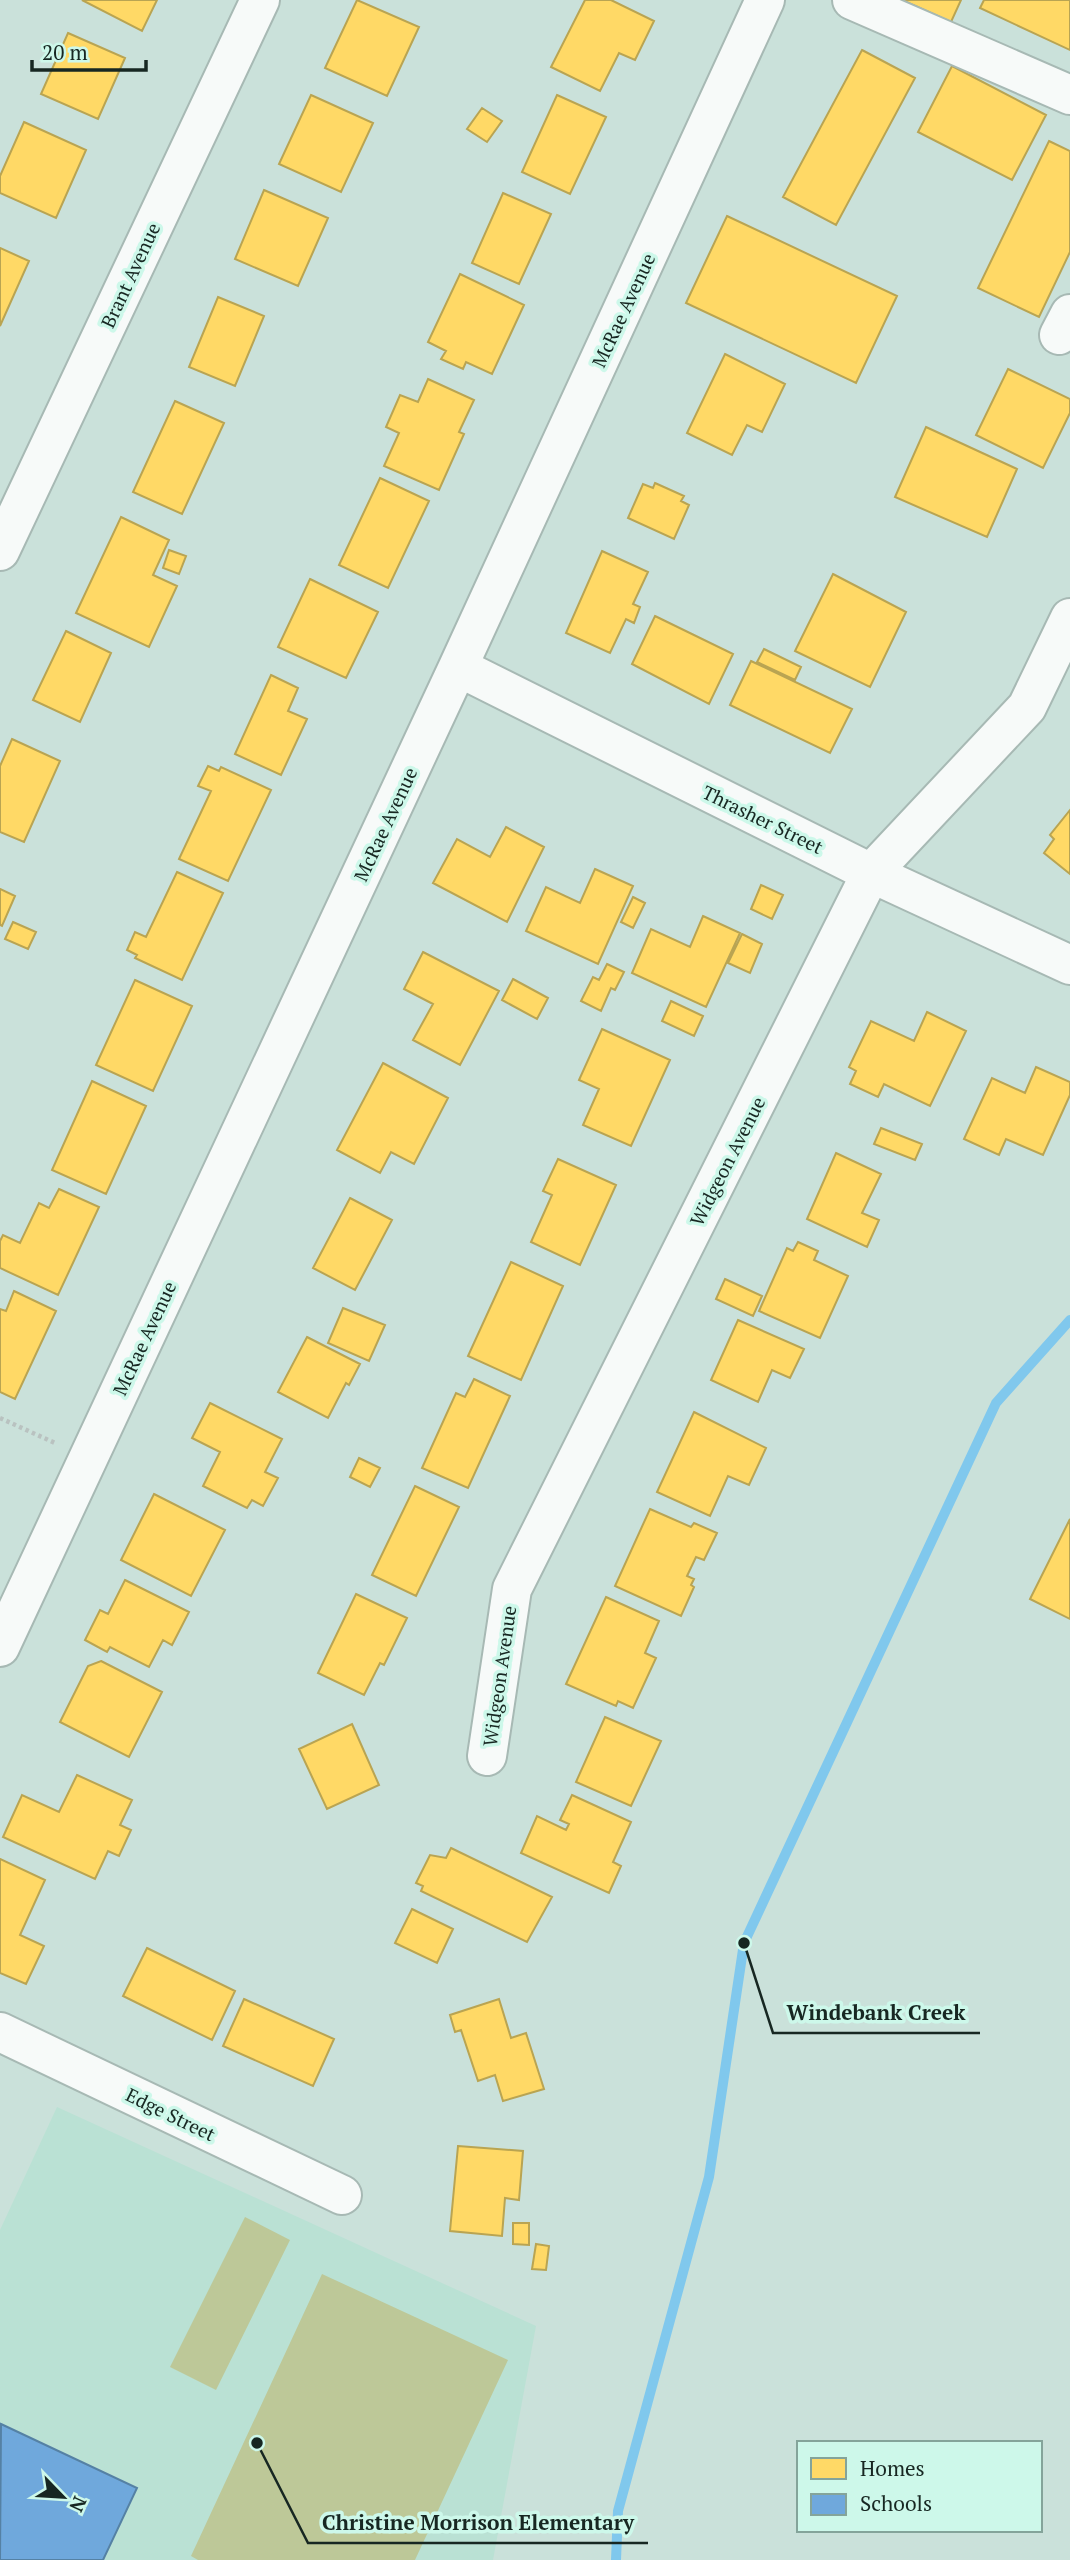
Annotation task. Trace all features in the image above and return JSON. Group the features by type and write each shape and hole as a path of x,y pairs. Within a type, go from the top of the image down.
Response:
{"street":[{"name":"Brant Avenue","path":"0,551 260,0"},
{"name":"McRae Avenue","path":"0,1647 458,667 765,0"},
{"path":"852,0 1070,95"},
{"name":"Widgeon Avenue","path":"488,1756 512,1589 871,873 1027,707 1070,618"},
{"name":"Thrasher Street","path":"458,667 871,873 1070,965"},
{"name":"Edge Street","path":"0,2032 342,2196"}],"path":[{"path":"0,1418 88,1458"}],"shaded area":[{"path":"57,2107 536,2326 493,2560 0,2560 0,2230"}],"green space":[{"path":"245,2217 290,2240 216,2390 170,2367"},
{"path":"322,2274 508,2360 415,2560 198,2560 191,2556"}],"building: Homes":[{"path":"82,0 157,0 142,31"},
{"path":"357,0 419,27 387,96 325,68"},
{"path":"585,0 611,0 654,21 635,60 619,53 600,91 551,67"},
{"path":"902,0 961,0 951,22"},
{"path":"984,0 1070,0 1070,50 980,8"},
{"path":"68,33 125,58 98,119 41,94"},
{"path":"862,50 915,78 836,225 783,197"},
{"path":"952,66 1046,115 1012,180 918,132"},
{"path":"311,95 373,123 341,192 279,164"},
{"path":"557,95 606,117 570,194 522,172"},
{"path":"482,108 502,121 487,142 467,129"},
{"path":"24,122 86,150 56,218 0,193 0,176"},
{"path":"1049,141 1070,151 1070,252 1039,317 978,288"},
{"path":"264,190 328,218 298,286 235,259"},
{"path":"503,193 551,214 519,284 472,263"},
{"path":"727,216 897,296 856,383 686,303"},
{"path":"0,248 29,261 0,326"},
{"path":"460,274 524,305 492,374 466,362 463,369 441,359 446,351 428,342"},
{"path":"218,297 264,316 235,386 189,367"},
{"path":"725,354 785,384 762,432 747,425 732,455 687,433"},
{"path":"1008,369 1070,399 1070,413 1043,468 976,435"},
{"path":"428,379 474,400 459,432 464,434 439,490 384,466 399,433 386,427 400,395 418,402"},
{"path":"175,401 224,423 182,514 133,492"},
{"path":"926,427 1017,469 987,537 895,497"},
{"path":"380,478 429,501 388,588 339,565"},
{"path":"655,483 684,496 681,501 689,505 674,539 628,518 643,484 653,488"},
{"path":"121,517 169,540 153,575 177,586 149,647 76,613"},
{"path":"169,550 186,556 179,574 163,568"},
{"path":"602,551 648,572 633,604 640,607 634,623 626,619 610,653 566,633"},
{"path":"833,574 906,612 870,687 795,651"},
{"path":"310,579 378,612 346,678 278,647"},
{"path":"655,616 733,654 709,704 632,664"},
{"path":"66,631 111,653 80,722 33,700"},
{"path":"764,649 801,667 795,680 757,662"},
{"path":"751,661 852,709 830,753 730,705"},
{"path":"271,675 298,688 288,711 307,719 281,775 235,754"},
{"path":"12,739 60,761 24,842 0,832 0,766"},
{"path":"208,766 219,771 221,767 271,790 228,881 179,859 211,791 198,786"},
{"path":"1070,810 1070,874 1044,853 1054,839 1050,835"},
{"path":"506,827 544,847 507,922 433,883 457,839 490,857"},
{"path":"595,869 633,886 598,964 526,931 546,887 580,903"},
{"path":"177,872 223,893 182,980 135,958 137,955 127,950 135,932 146,937"},
{"path":"761,885 783,895 772,919 751,909"},
{"path":"0,889 15,896 2,926 0,925"},
{"path":"633,897 645,903 633,928 621,922"},
{"path":"703,916 740,933 706,1007 632,973 651,929 690,947"},
{"path":"13,922 36,932 28,949 5,939"},
{"path":"742,934 762,944 750,973 728,963"},
{"path":"423,952 499,991 460,1065 413,1040 433,1004 404,989"},
{"path":"607,964 624,972 615,990 611,988 601,1011 581,1001 593,977 599,980"},
{"path":"513,979 548,998 537,1019 502,1000"},
{"path":"135,980 192,1006 153,1091 96,1065"},
{"path":"671,1001 703,1016 694,1036 662,1021"},
{"path":"927,1012 966,1031 930,1106 884,1084 878,1097 850,1084 856,1071 849,1067 871,1021 914,1041"},
{"path":"602,1029 670,1060 631,1146 583,1125 599,1089 579,1080"},
{"path":"383,1063 448,1098 414,1164 391,1152 380,1173 337,1150"},
{"path":"1036,1067 1070,1082 1070,1095 1043,1155 1006,1139 999,1155 964,1139 992,1078 1025,1093"},
{"path":"92,1081 146,1106 106,1194 52,1170"},
{"path":"881,1128 922,1144 915,1160 874,1144"},
{"path":"836,1153 881,1174 862,1213 879,1220 867,1247 807,1219"},
{"path":"558,1159 616,1185 580,1265 531,1242 552,1195 543,1191"},
{"path":"59,1189 99,1207 58,1295 0,1268 0,1241 3,1235 20,1243 39,1203 49,1208"},
{"path":"350,1198 392,1220 355,1290 313,1268"},
{"path":"798,1242 818,1251 814,1260 848,1276 820,1338 759,1311 787,1248 793,1251"},
{"path":"511,1262 563,1286 521,1380 468,1356"},
{"path":"725,1279 762,1296 753,1316 716,1299"},
{"path":"14,1291 56,1311 15,1399 0,1392 0,1309 6,1311"},
{"path":"343,1308 385,1325 369,1361 328,1343"},
{"path":"738,1320 804,1349 790,1378 772,1370 758,1402 711,1380"},
{"path":"307,1337 360,1364 349,1385 346,1383 328,1418 278,1392"},
{"path":"474,1379 510,1396 468,1488 422,1468 456,1393 465,1397"},
{"path":"210,1403 282,1439 265,1472 278,1478 263,1506 252,1500 247,1508 203,1486 220,1452 192,1438"},
{"path":"694,1412 766,1448 749,1485 728,1476 710,1516 657,1492"},
{"path":"359,1458 380,1468 370,1487 350,1477"},
{"path":"415,1486 459,1507 416,1596 372,1575"},
{"path":"154,1494 225,1530 191,1596 121,1560"},
{"path":"650,1509 691,1527 694,1523 717,1533 704,1560 696,1557 687,1576 694,1579 691,1585 694,1587 681,1616 615,1586"},
{"path":"1070,1519 1070,1619 1030,1599"},
{"path":"125,1580 189,1612 172,1645 163,1640 149,1667 110,1647 107,1652 85,1640 100,1610 108,1614"},
{"path":"356,1594 407,1618 384,1665 380,1663 364,1695 318,1673"},
{"path":"606,1597 659,1621 645,1653 656,1658 633,1708 618,1701 616,1706 566,1684"},
{"path":"101,1661 162,1692 129,1757 60,1722 88,1666"},
{"path":"605,1717 661,1741 631,1806 576,1782"},
{"path":"352,1724 379,1785 327,1809 299,1749"},
{"path":"77,1775 132,1800 120,1825 131,1830 119,1856 108,1851 95,1879 3,1837 22,1795 59,1812"},
{"path":"572,1795 631,1822 613,1862 621,1866 609,1893 521,1853 537,1816 566,1830 569,1824 560,1820"},
{"path":"451,1848 552,1897 527,1942 421,1891 423,1886 416,1883 430,1855 446,1858"},
{"path":"0,1859 45,1880 20,1935 44,1946 26,1984 0,1973"},
{"path":"412,1909 453,1929 437,1963 395,1943"},
{"path":"147,1948 235,1991 212,2040 123,1996"},
{"path":"244,1999 334,2039 313,2086 223,2046"},
{"path":"499,1999 511,2038 526,2033 544,2089 503,2101 495,2075 478,2081 461,2030 455,2032 450,2015"},
{"path":"458,2146 523,2151 519,2200 505,2198 502,2236 450,2231"},
{"path":"513,2223 529,2223 529,2245 513,2244"},
{"path":"536,2244 549,2246 546,2270 532,2269"}],"building: Schools":[{"path":"1,2424 137,2488 103,2560 0,2560"}],"waterway":[{"path":"616,2560 618,2511 709,2177 744,1943 996,1403 1070,1320"}],"place":[{"name":"Windebank Creek","path":"744,1943"},
{"name":"Christine Morrison Elementary","path":"257,2443"}]}
